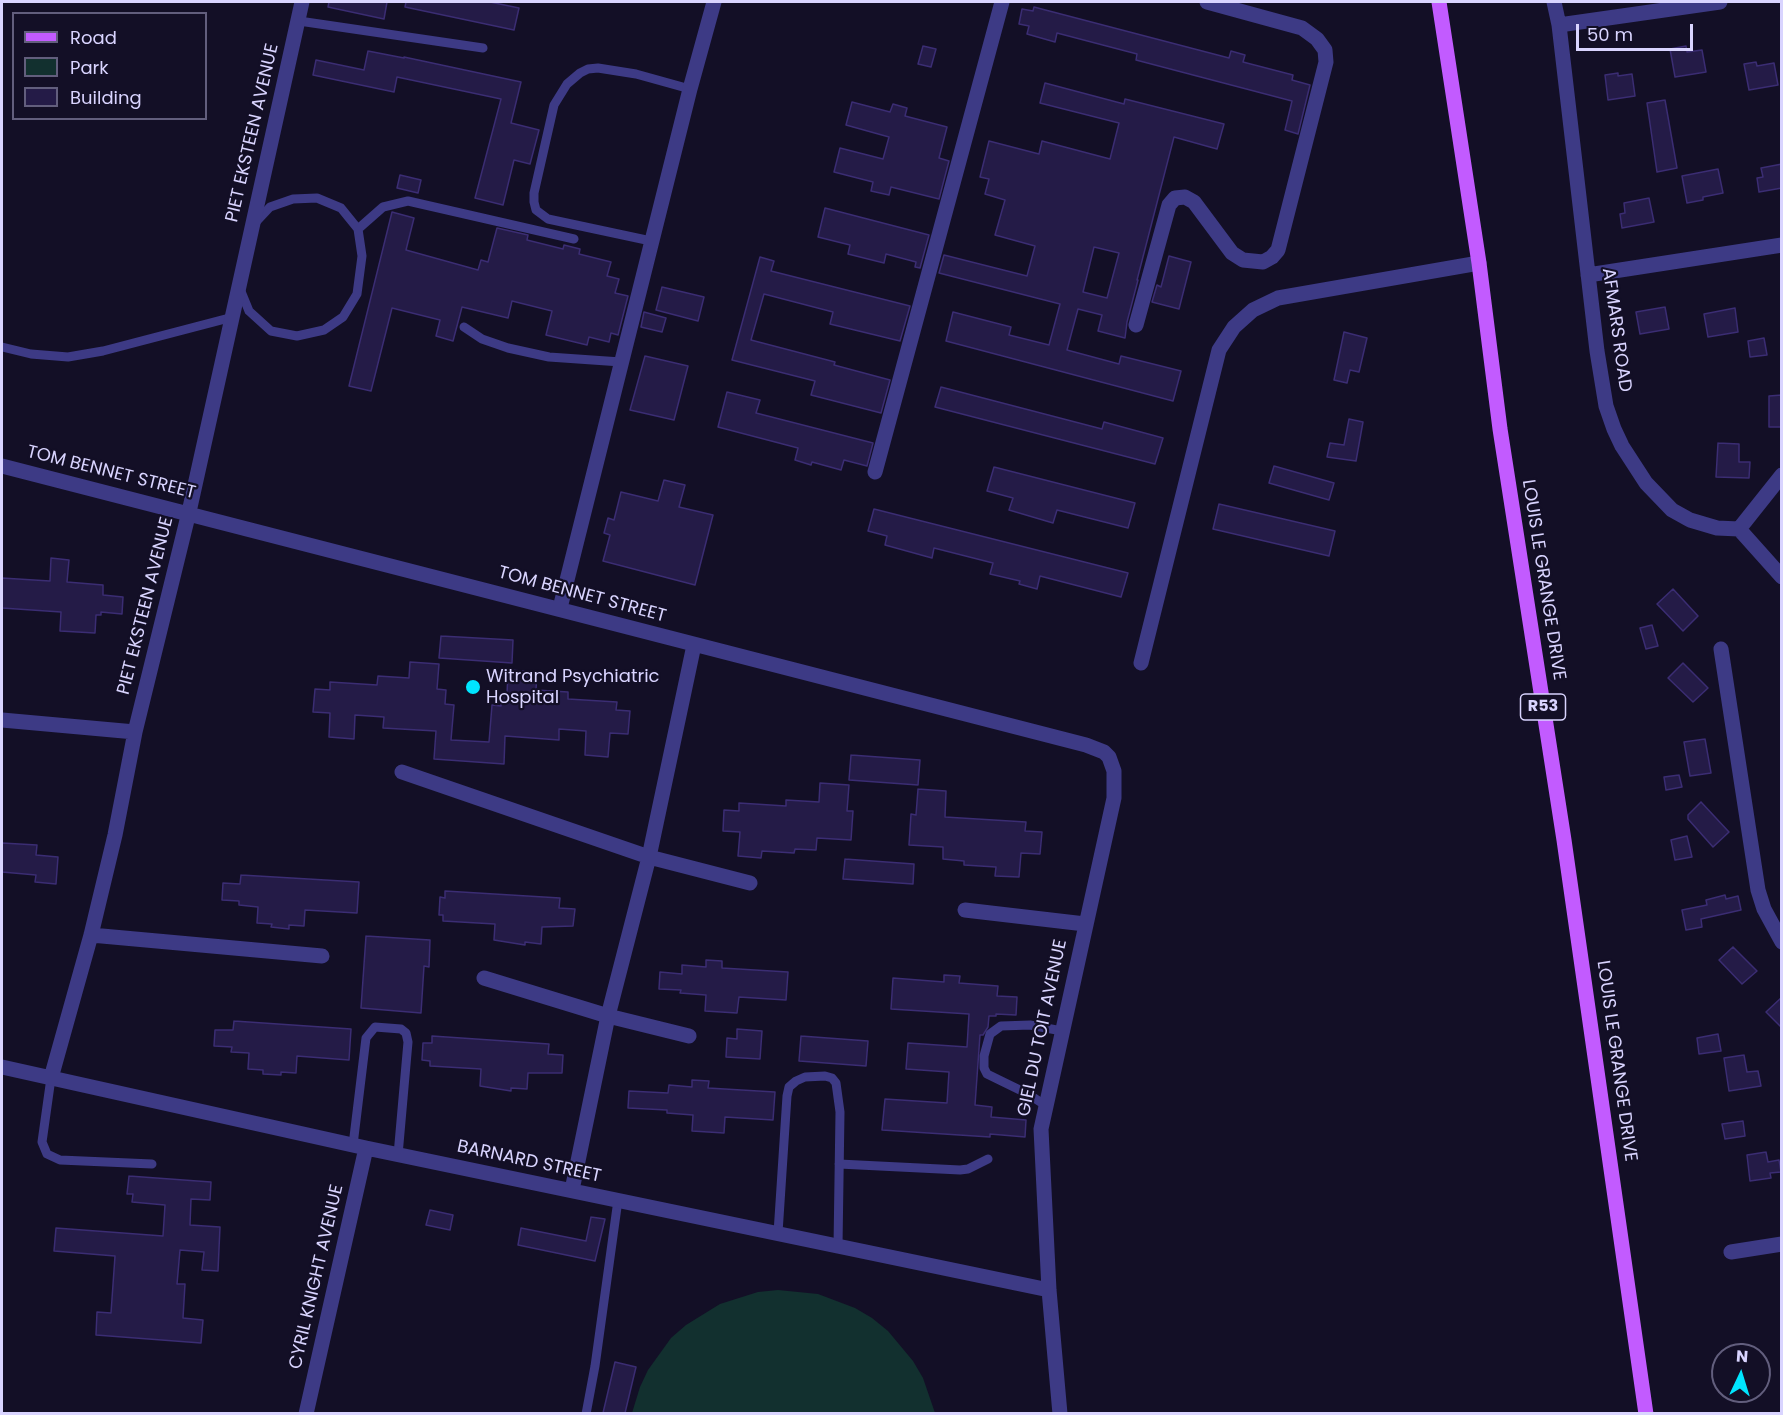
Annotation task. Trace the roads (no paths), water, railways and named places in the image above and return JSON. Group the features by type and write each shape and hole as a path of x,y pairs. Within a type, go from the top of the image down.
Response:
{"main road":[{"name":"LOUIS LE GRANGE DRIVE","path":"1439,2 1479,263 1500,429 1564,840 1646,1413"}],"street":[{"name":"PIET EKSTEEN AVENUE","path":"51,1078 91,934 115,835 135,732 189,512 302,2"},
{"path":"560,608 651,241 714,2"},
{"path":"874,472 1002,2"},
{"path":"1136,326 1169,205 1175,198 1185,197 1194,202 1232,253 1242,260 1263,261 1272,257 1278,250 1326,62 1325,50 1317,39 1302,28 1207,2"},
{"name":"AFMARS ROAD","path":"1554,2 1559,25 1597,351 1606,406 1622,446 1646,483 1672,510 1690,520 1717,528 1739,529"},
{"path":"1559,25 1720,2"},
{"path":"1588,275 1782,245"},
{"path":"1141,663 1219,350 1234,327 1253,310 1278,298 1479,263"},
{"name":"TOM BENNET STREET","path":"2,465 1086,745 1104,752 1113,762 1114,798"},
{"path":"1782,475 1739,529 1782,577"},
{"path":"572,1190 608,1016 650,857 694,645"},
{"path":"1721,649 1758,890 1764,909 1782,942"},
{"path":"2,720 135,732"},
{"path":"402,772 650,857 750,883"},
{"name":"GIEL DU TOIT AVENUE","path":"1060,1413 1049,1290 1041,1129 1114,798"},
{"path":"965,910 1085,924"},
{"path":"91,934 322,956"},
{"path":"484,978 608,1016 689,1036"},
{"name":"BARNARD STREET","path":"2,1066 359,1147 1049,1290"},
{"name":"CYRIL KNIGHT AVENUE","path":"311,1412 359,1147"},
{"path":"1731,1252 1782,1244"}],"lane":[{"path":"299,21 483,48"},
{"path":"651,241 548,219 536,210 534,193 554,105 567,84 588,69 598,68 636,74 690,89"},
{"path":"239,287 249,311 271,331 297,336 324,330 343,317 357,294 362,256 358,229 341,208 317,198 293,199 270,207 252,225"},
{"path":"358,229 383,207 408,201 574,239"},
{"path":"2,347 31,354 68,357 113,348 233,317"},
{"path":"464,327 482,339 508,348 549,357 621,362"},
{"path":"1045,1105 987,1074 984,1068 984,1056 990,1034 1000,1026 1030,1025 1062,1031"},
{"path":"359,1147 366,1038 375,1027 401,1029 406,1033 408,1042 398,1155"},
{"path":"778,1233 789,1087 796,1081 814,1075 825,1076 832,1078 836,1083 840,1112 838,1246"},
{"path":"51,1078 42,1142 47,1154 60,1161 152,1164"},
{"path":"839,1164 960,1170 968,1169 988,1159"},
{"path":"586,1413 595,1366 618,1200"}],"place":[{"name":"Witrand Psychiatric Hospital","path":"473,687"}]}
